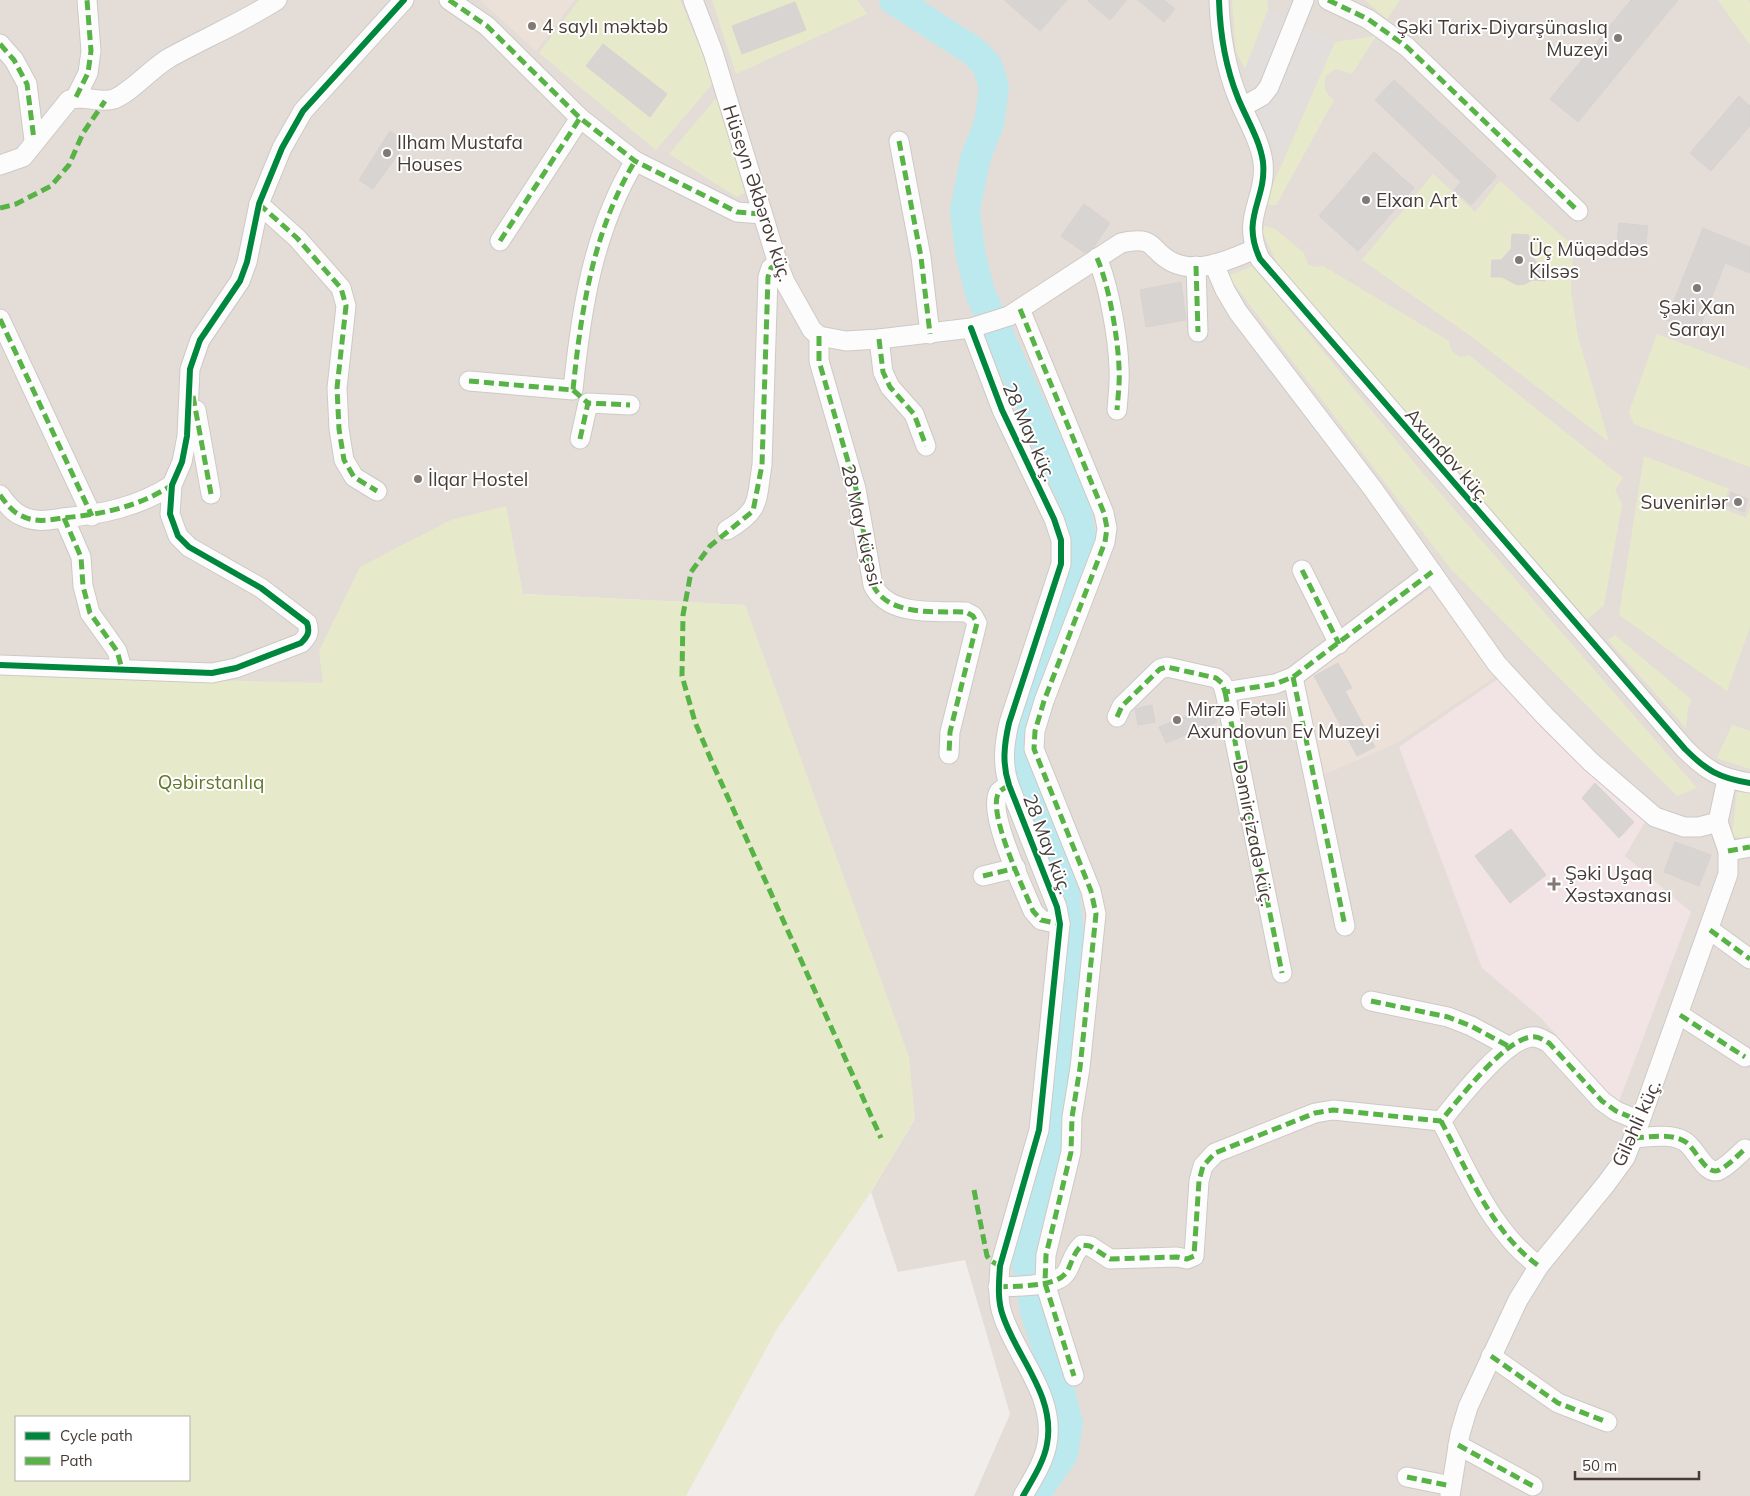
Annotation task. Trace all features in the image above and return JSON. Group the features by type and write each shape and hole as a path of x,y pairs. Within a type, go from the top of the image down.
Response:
{"street":[{"path":"0,165 23,157 34,140 63,105 76,97 88,73 91,51 87,0"},
{"path":"76,97 105,101 118,97 150,71 170,58 254,15 277,0"},
{"path":"0,665 212,673 246,664 301,643 307,636 309,630 307,624 269,594 189,547 178,536 170,514 172,486 182,462 188,436 190,369 200,340 240,281 247,262 258,204 282,148 303,111 404,0"},
{"path":"448,0 486,26 580,118 634,161 737,212 762,214"},
{"name":"Hüseyn Əkbərov küç.","path":"693,0 713,52 778,264 785,282 812,330 819,336"},
{"name":"Axundov küç.","path":"1219,0 1220,33 1225,57 1242,107 1260,150 1263,164 1262,180 1251,232 1255,248 1273,274 1685,749 1712,773 1727,779 1750,783"},
{"path":"1242,107 1262,96 1269,87 1304,0"},
{"path":"1328,0 1368,18 1407,47 1578,211"},
{"path":"0,44 14,60 27,84 34,140"},
{"path":"500,241 580,118"},
{"path":"899,141 921,257 930,334"},
{"path":"573,390 584,300 594,256 619,188 634,161"},
{"path":"258,204 297,238 341,288 346,306 337,388 338,429 344,460 354,477 377,491"},
{"path":"819,336 846,341 930,334 977,327 1014,312 1121,243 1144,241 1154,245 1172,262 1205,265 1255,248"},
{"path":"1097,258 1105,280 1119,368 1117,410"},
{"path":"727,530 753,511 757,493 762,465 768,277 771,268 778,264"},
{"path":"1198,332 1205,265"},
{"path":"1205,265 1225,290 1238,312 1373,489 1497,664 1584,756 1655,817 1675,825 1699,827 1718,822 1727,779"},
{"path":"1014,312 1104,513 1106,528 1105,542 1044,701 1035,731 1034,749 1091,891 1096,914 1072,1117 1071,1152 1046,1255 1042,1283 1074,1376"},
{"path":"0,321 92,516"},
{"name":"28 May küç.","path":"977,327 1002,410 1054,519 1061,540 1061,564 1009,723 1004,749 1005,772 1009,785 1057,907 1060,924 1039,1130 1000,1266 1006,1287 1002,1315 1038,1388 1047,1414 1047,1444 1037,1471 1023,1496"},
{"name":"28 May küçəsi","path":"819,336 818,361 856,489 873,585 878,594 892,604 914,610 966,612 973,616 978,623 950,732 949,754"},
{"path":"879,339 884,372 890,387 914,414 926,446"},
{"path":"469,381 573,390 588,403 630,405"},
{"path":"190,387 211,494"},
{"path":"580,439 588,403"},
{"path":"0,495 7,505 21,516 38,521 92,516 140,503 172,486"},
{"path":"64,518 81,557 83,586 90,613 117,651 122,669"},
{"path":"1302,570 1339,644"},
{"path":"1117,717 1122,706 1154,673 1167,667 1216,678 1222,683 1225,692 1275,684 1293,677 1432,572"},
{"path":"1293,677 1345,926"},
{"name":"Dəmirçizadə küç.","path":"1225,692 1282,973"},
{"path":"1009,785 999,792 996,803 998,823 1032,911 1041,920 1060,924"},
{"name":"Giləhli küç.","path":"1450,1491 1458,1445 1468,1407 1518,1300 1539,1266 1625,1158 1637,1129 1680,1015 1728,874 1728,851 1718,822"},
{"path":"1728,851 1750,848"},
{"path":"983,876 1016,868"},
{"path":"1710,930 1750,959"},
{"path":"1371,1002 1448,1017 1471,1026 1510,1047"},
{"path":"1680,1015 1745,1058"},
{"path":"1441,1121 1487,1067 1510,1047 1528,1037 1538,1037 1549,1043 1602,1101 1637,1129 1674,1137 1685,1142 1708,1169 1714,1172 1720,1171 1745,1149"},
{"path":"1006,1287 1042,1283 1065,1275 1074,1253 1082,1245 1090,1246 1110,1259 1177,1257 1187,1259 1194,1256 1203,1166 1215,1153 1315,1113 1333,1110 1441,1121"},
{"path":"1441,1121 1505,1235 1520,1253 1539,1266"},
{"path":"1491,1356 1558,1402 1607,1422"},
{"path":"1458,1445 1533,1486"},
{"path":"1407,1477 1450,1491"}],"shaded area":[{"path":"0,0 1750,0 1750,1496 974,1496 1010,1414 965,1260 898,1272 871,1192 915,1119 745,605 523,594 348,890 0,874"},
{"name":"4 saylı məktəb","path":"480,0 575,0 536,51"},
{"path":"1268,10 1335,42 1280,165 1245,69"},
{"path":"1430,589 1498,675 1397,743 1323,775 1299,680"},
{"name":"Şəki Uşaq Xəstəxanası","path":"1499,678 1646,820 1625,856 1691,912 1618,1104 1540,1017 1482,968 1399,747"}],"green space":[{"path":"579,0 680,0 714,82 656,150 539,53"},
{"path":"712,0 857,0 867,14 736,74"},
{"path":"1232,0 1267,0 1268,10 1245,69 1236,51"},
{"path":"1365,0 1400,0 1387,19"},
{"path":"1718,0 1748,0 1750,3 1750,45"},
{"path":"1376,36 1352,74 1336,69 1326,75 1325,89 1334,100 1276,205 1264,205 1335,42"},
{"path":"718,96 745,193 737,197 669,154"},
{"path":"1433,174 1475,212 1500,181 1573,246 1571,291 1578,337 1609,442 1472,337 1362,260"},
{"path":"1265,226 1275,229 1304,253 1308,265 1315,267 1323,266 1449,341 1452,351 1458,356 1469,355 1623,478 1615,490 1622,504 1604,605 1587,620 1280,270 1262,231"},
{"path":"1253,266 1421,471 1697,788 1677,796 1450,568 1228,276"},
{"path":"1657,334 1750,369 1750,467 1634,424 1629,412"},
{"path":"1644,456 1729,489 1722,508 1746,518 1750,507 1750,627 1727,691 1619,615"},
{"name":"Qəbirstanlıq","path":"506,506 523,594 745,605 909,1057 915,1119 871,1192 777,1329 686,1496 0,1496 0,675 323,683 319,651 360,567 451,520"},
{"path":"1615,635 1692,700 1688,707 1686,728 1608,640"},
{"path":"1732,725 1750,731 1750,769 1717,758"},
{"path":"1737,792 1750,793 1750,839 1732,836"}],"building":[{"path":"1004,0 1067,0 1040,31"},
{"path":"1087,0 1127,0 1110,20"},
{"path":"1138,0 1164,0 1175,9 1164,22"},
{"path":"1631,0 1678,0 1578,122 1550,99"},
{"path":"795,2 806,30 742,54 732,26"},
{"path":"603,44 667,94 650,117 586,66"},
{"path":"1394,80 1497,176 1471,205 1454,190 1461,182 1375,100"},
{"path":"1739,96 1750,106 1750,126 1711,171 1690,153"},
{"path":"390,131 406,143 373,189 359,180"},
{"path":"1374,152 1414,188 1358,251 1319,216"},
{"path":"1084,204 1110,223 1093,248 1085,253 1061,236"},
{"path":"1619,223 1648,226 1644,256 1616,253"},
{"name":"Şəki Xan Sarayı","path":"1703,228 1750,247 1750,273 1725,263 1698,332 1666,320"},
{"name":"Üç Müqəddəs Kilsəs","path":"1512,234 1529,235 1528,251 1537,263 1547,263 1545,281 1532,280 1525,284 1517,285 1502,277 1491,277 1492,260 1501,260 1511,249"},
{"path":"1181,282 1186,320 1146,327 1140,290"},
{"path":"1731,492 1748,499 1744,512 1726,505"},
{"path":"1338,663 1352,688 1345,691 1375,747 1357,756 1314,676"},
{"path":"1152,705 1155,722 1138,725 1135,709"},
{"path":"1210,706 1217,722 1166,743 1159,727"},
{"path":"1595,783 1634,822 1619,838 1582,798"},
{"path":"1511,829 1546,875 1510,903 1475,856"},
{"path":"1675,842 1711,855 1699,886 1664,872"}],"waterway":[{"path":"894,0 973,51 987,65 994,87 989,124 976,156 965,210 970,252 980,293 1075,504 1082,541 1079,565 1026,707 1020,757 1065,895 1070,944 1060,1100 1047,1175 1027,1264 1035,1311 1055,1373 1068,1423 1063,1454 1034,1496"}],"marked path":[{"path":"76,97 88,73 91,51 87,0"},
{"path":"449,0 487,26 580,118 635,161 737,212 762,214"},
{"path":"1328,0 1368,19 1407,47 1578,211"},
{"path":"0,44 14,60 27,84 34,140"},
{"path":"0,208 16,204 51,186 69,165 83,133 105,101"},
{"path":"500,241 580,118"},
{"path":"899,141 921,257 930,334"},
{"path":"469,381 573,390 580,330 591,272 609,215 635,161"},
{"path":"259,204 297,238 341,288 346,306 337,388 339,429 344,460 354,477 377,491"},
{"path":"1097,258 1109,297 1117,342 1119,373 1117,410"},
{"path":"778,264 771,268 768,277 762,465 753,511 710,546 691,572 683,615 682,676 695,722 712,762 881,1138"},
{"path":"1196,266 1198,332"},
{"path":"1020,309 1104,513 1107,528 1105,542 1044,701 1035,731 1034,749 1091,891 1096,914 1080,1068 1072,1117 1071,1152 1046,1255 1045,1283 1074,1376"},
{"path":"0,319 92,516"},
{"path":"819,336 819,361 856,489 873,585 880,595 890,603 914,610 966,612 973,616 977,623 950,732 949,754"},
{"path":"879,339 883,372 890,387 914,414 926,446"},
{"path":"573,390 588,403"},
{"path":"193,396 211,494"},
{"path":"580,439 588,403 630,405"},
{"path":"0,495 18,514 32,520 47,520 106,512 146,499 172,485"},
{"path":"64,518 81,557 83,586 90,613 117,651 122,669"},
{"path":"1302,570 1339,644"},
{"path":"1117,717 1122,706 1160,669 1167,667 1216,678 1222,683 1225,692 1275,684 1293,677 1432,572"},
{"path":"1293,677 1345,926"},
{"path":"1225,692 1282,973"},
{"path":"1009,785 999,792 996,802 1008,850 1033,911 1041,920 1060,924"},
{"path":"1728,851 1750,847"},
{"path":"983,876 1016,868"},
{"path":"1710,930 1750,959"},
{"path":"1371,1001 1448,1017 1471,1026 1510,1047"},
{"path":"1680,1015 1745,1057"},
{"path":"998,1287 1043,1284 1059,1279 1064,1275 1082,1245 1090,1246 1110,1259 1177,1257 1187,1259 1194,1256 1199,1181 1203,1166 1215,1153 1315,1113 1333,1110 1441,1121 1495,1059 1508,1048 1531,1037 1539,1038 1549,1043 1602,1101 1616,1111 1640,1121"},
{"path":"1441,1121 1471,1180 1494,1218 1507,1236 1539,1266"},
{"path":"1634,1138 1659,1136 1672,1137 1684,1141 1706,1166 1716,1171 1727,1165 1745,1149"},
{"path":"974,1190 987,1256 991,1261 1000,1266"},
{"path":"1491,1356 1558,1403 1607,1422"},
{"path":"1458,1445 1533,1486"},
{"path":"1407,1477 1451,1486"}],"cycle path":[{"path":"0,665 212,673 236,668 301,643 307,636 307,623 261,588 189,547 178,536 170,514 172,485 182,462 187,436 190,369 200,340 240,281 247,262 259,204 282,148 303,111 404,0"},
{"path":"1219,0 1222,38 1230,74 1238,98 1256,137 1263,162 1261,187 1253,220 1255,244 1260,259 1685,749 1700,763 1714,772 1730,779 1750,783"},
{"path":"971,328 1002,410 1054,519 1061,540 1061,564 1009,723 1004,754 1005,770 1009,785 1057,907 1060,924 1039,1130 1000,1266 999,1297 1001,1310 1009,1332 1041,1393 1048,1426 1047,1444 1043,1457 1023,1496"}],"place":[{"name":"4 saylı məktəb","path":"532,26"},
{"name":"Şəki Tarix-Diyarşünaslıq Muzeyi","path":"1618,38"},
{"name":"Ilham Mustafa Houses","path":"387,153"},
{"name":"Elxan Art","path":"1366,200"},
{"name":"Üç Müqəddəs Kilsəs","path":"1519,260"},
{"name":"Şəki Xan Sarayı","path":"1697,288"},
{"name":"İlqar Hostel","path":"418,479"},
{"name":"Suvenirlər","path":"1738,502"},
{"name":"Mirzə Fətəli Axundovun Ev Muzeyi","path":"1177,720"},
{"name":"Şəki Uşaq Xəstəxanası","path":"1554,884"}]}
